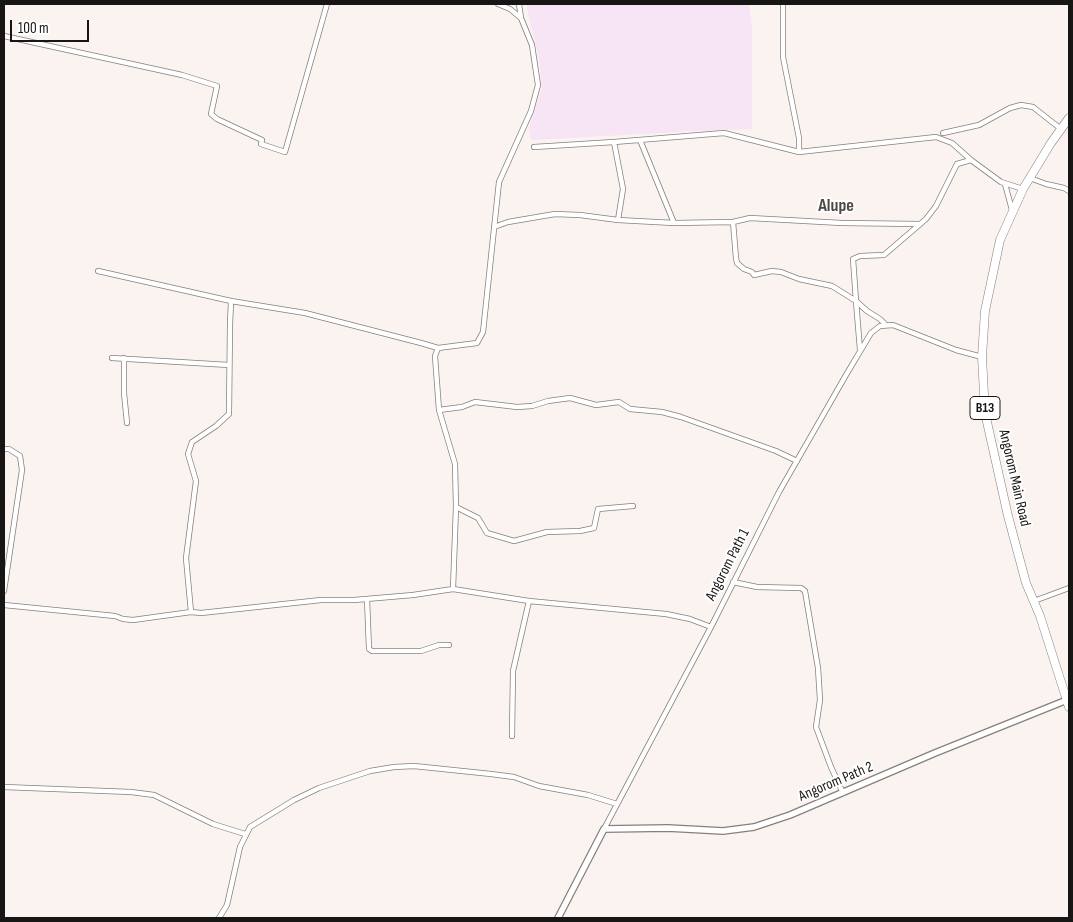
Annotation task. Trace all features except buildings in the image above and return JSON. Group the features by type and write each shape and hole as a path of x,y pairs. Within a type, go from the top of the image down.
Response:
{"highway":[{"name":"Angorom Main Road","path":"1068,698 1020,562 985,413 982,357 985,311 995,256 1000,240 1023,189 1069,118"}],"street":[{"path":"4,36 182,76 216,86 211,114 217,119 262,140 261,144 285,152 327,4"},
{"path":"498,4 510,9 521,18"},
{"path":"98,271 231,301 305,313 438,348 477,343 483,332 499,182 531,111 538,85 532,45 521,18 519,4"},
{"path":"783,4 783,57 799,138 799,152"},
{"path":"943,134 979,125 1021,104 1032,107 1061,129"},
{"path":"534,146 724,133 799,152 936,137 952,143 990,175 1005,184 1023,189"},
{"path":"640,140 674,224"},
{"path":"614,142 623,189 618,220"},
{"path":"860,350 853,259 860,256 884,255 926,219 936,206 957,164 971,160"},
{"path":"1030,178 1069,191"},
{"path":"1005,184 1012,210"},
{"path":"494,227 508,222 555,214 674,224 733,222 750,218 842,223 920,224"},
{"path":"733,222 736,258 744,269 752,272 754,275 772,271 781,272 799,279 832,286 856,301 885,324 900,327 956,350 982,357"},
{"path":"191,612 186,558 196,481 188,454 192,442 216,426 229,414 231,301"},
{"name":"Angorom Path 1","path":"558,918 643,752 711,627 779,492 860,350 875,329 885,324"},
{"path":"438,348 435,356 439,410 455,464 456,507 453,589"},
{"path":"112,358 229,365"},
{"path":"124,358 127,423"},
{"path":"439,410 462,407 475,402 516,407 532,406 548,401 570,398 596,405 619,402 630,408 662,412 681,417 776,451 797,461"},
{"path":"4,449 9,449 20,456 22,470 4,591"},
{"path":"456,507 478,518 487,533 514,541 548,532 580,531 594,528 598,509 633,506"},
{"path":"733,582 757,587 801,588 805,591 818,668 820,700 816,726 843,793"},
{"path":"1034,601 1069,588"},
{"path":"4,605 115,616 133,620 191,612 201,613 321,600 413,595 453,589 529,601 666,614 690,619 711,627"},
{"path":"367,599 369,649 372,651 421,651 439,645 449,645"},
{"path":"512,736 513,671 529,601"},
{"name":"Angorom Path 2","path":"604,828 668,828 711,831 741,830 754,827 790,815 1068,698"},
{"path":"219,918 227,905 240,847 245,834 254,824 294,800 319,788 370,771 403,766 425,766 514,777 539,786 588,795 617,804"},
{"path":"4,787 131,792 154,795 213,824 245,834"}],"shaded area":[{"path":"526,4 749,4 752,29 752,129 531,140 529,127 542,88 539,59"}],"district":[{"name":"Alupe","path":"836,206"}]}
